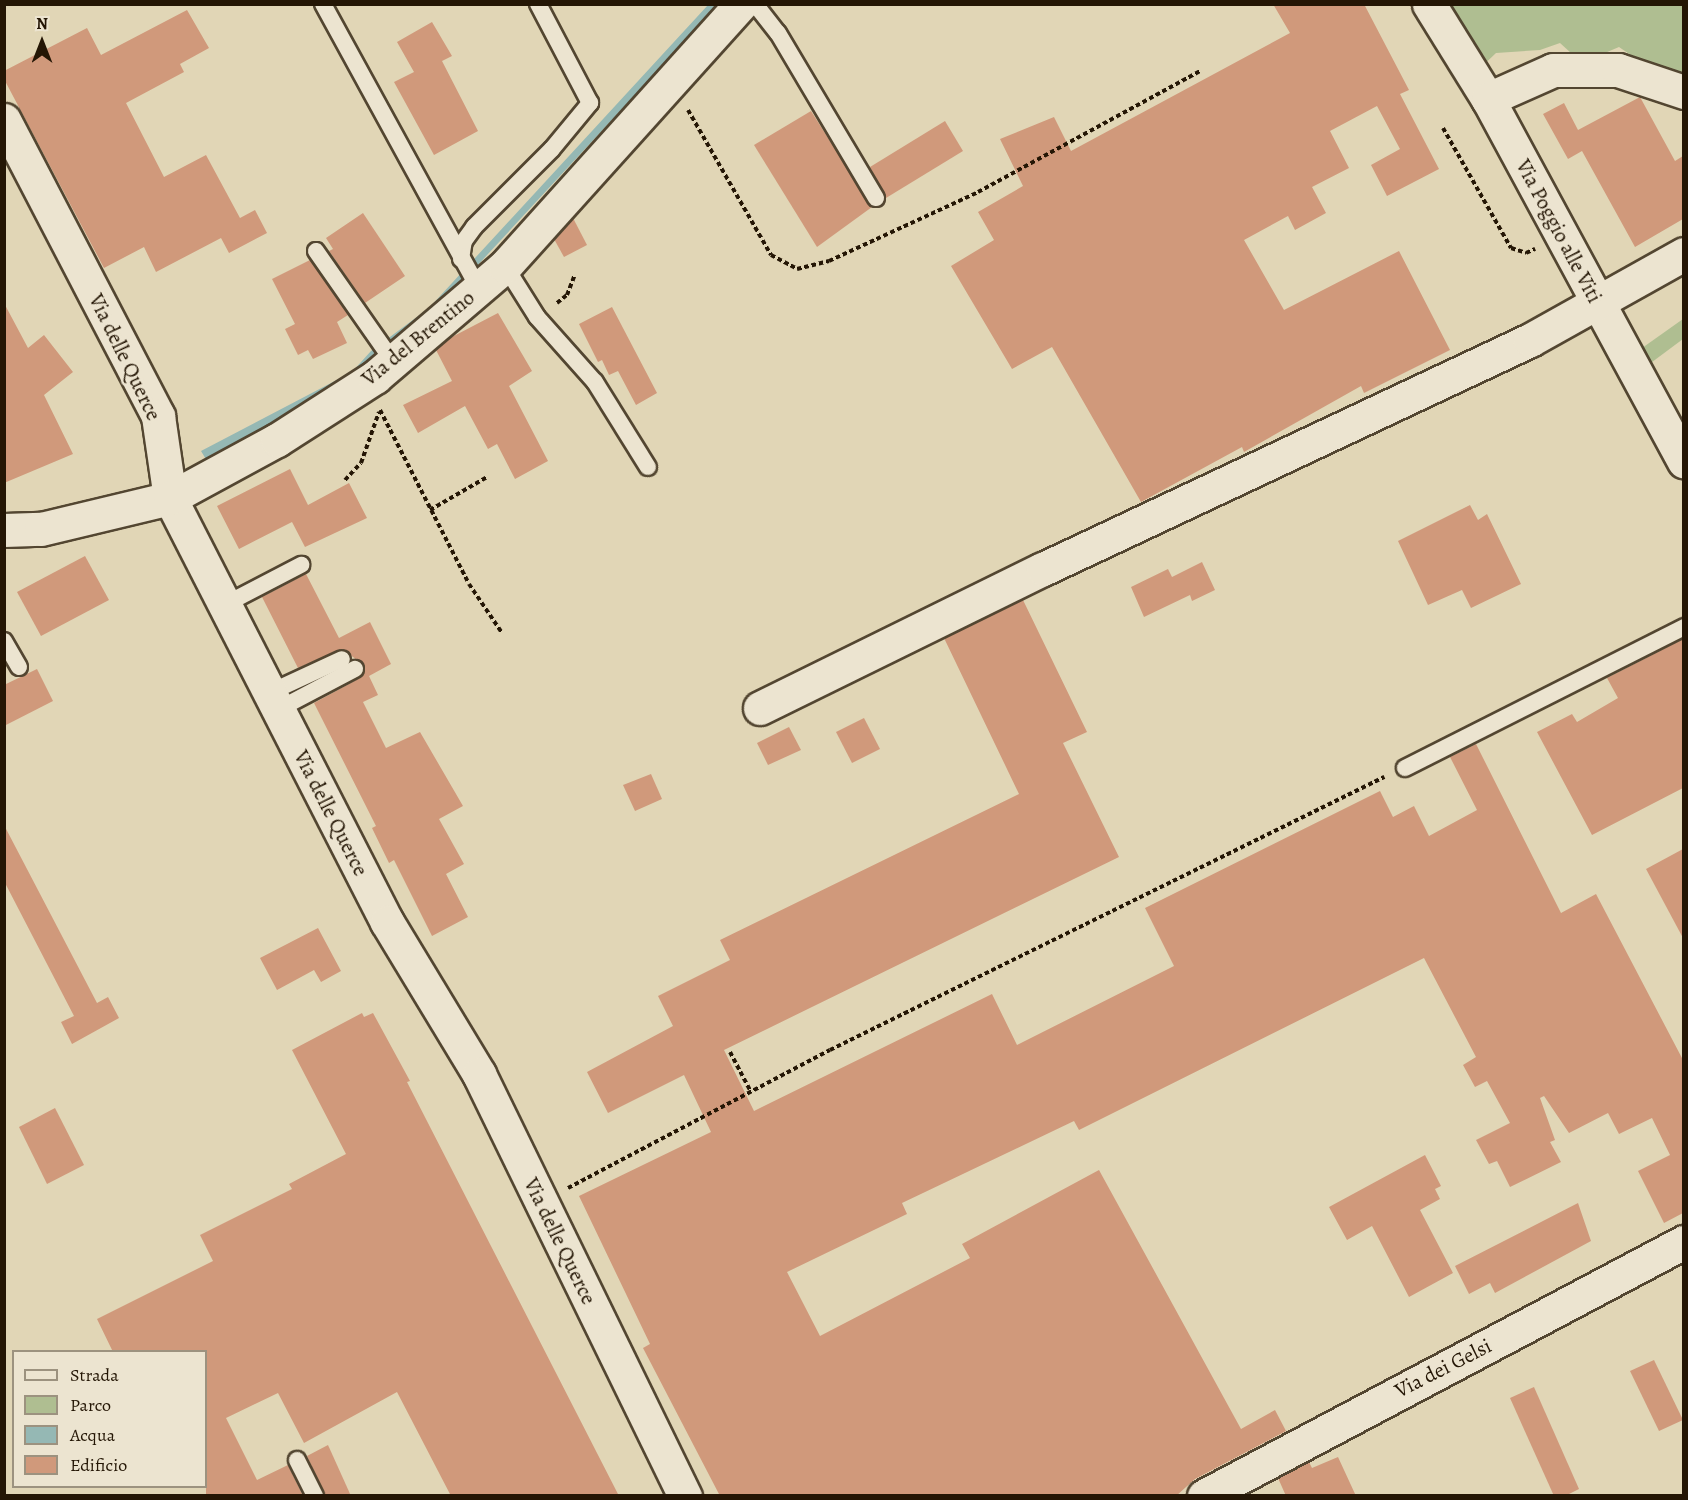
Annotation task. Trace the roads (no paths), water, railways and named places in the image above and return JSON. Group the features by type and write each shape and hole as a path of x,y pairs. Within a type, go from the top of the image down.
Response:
{"street":[{"name":"Via del Brentino","path":"4,530 41,529 170,498 277,440 373,396 394,363 505,266 741,4"},
{"name":"Via Poggio alle Viti","path":"1429,4 1488,99 1683,461"},
{"path":"1488,99 1553,70 1617,70 1683,92"},
{"name":"Via delle Querce","path":"4,120 158,416 170,498 387,922 479,1074 685,1496"},
{"path":"760,708 1043,569 1288,456 1599,304 1683,254"},
{"name":"Via dei Gelsi","path":"1204,1496 1683,1242"}],"lane":[{"path":"323,4 401,141 461,259 479,289"},
{"path":"461,259 464,241 474,226 552,148 590,103 538,4"},
{"path":"755,4 777,33 876,198"},
{"path":"316,251 394,363"},
{"path":"505,266 537,317 594,382 648,467"},
{"path":"226,604 301,565"},
{"path":"1405,768 1683,627"},
{"path":"4,641 19,667"},
{"path":"275,700 348,664"},
{"path":"297,1460 315,1496"}],"water":[{"path":"708,5 718,5 427,320 355,378 207,461 201,451 352,372 371,351 429,308"}]}
